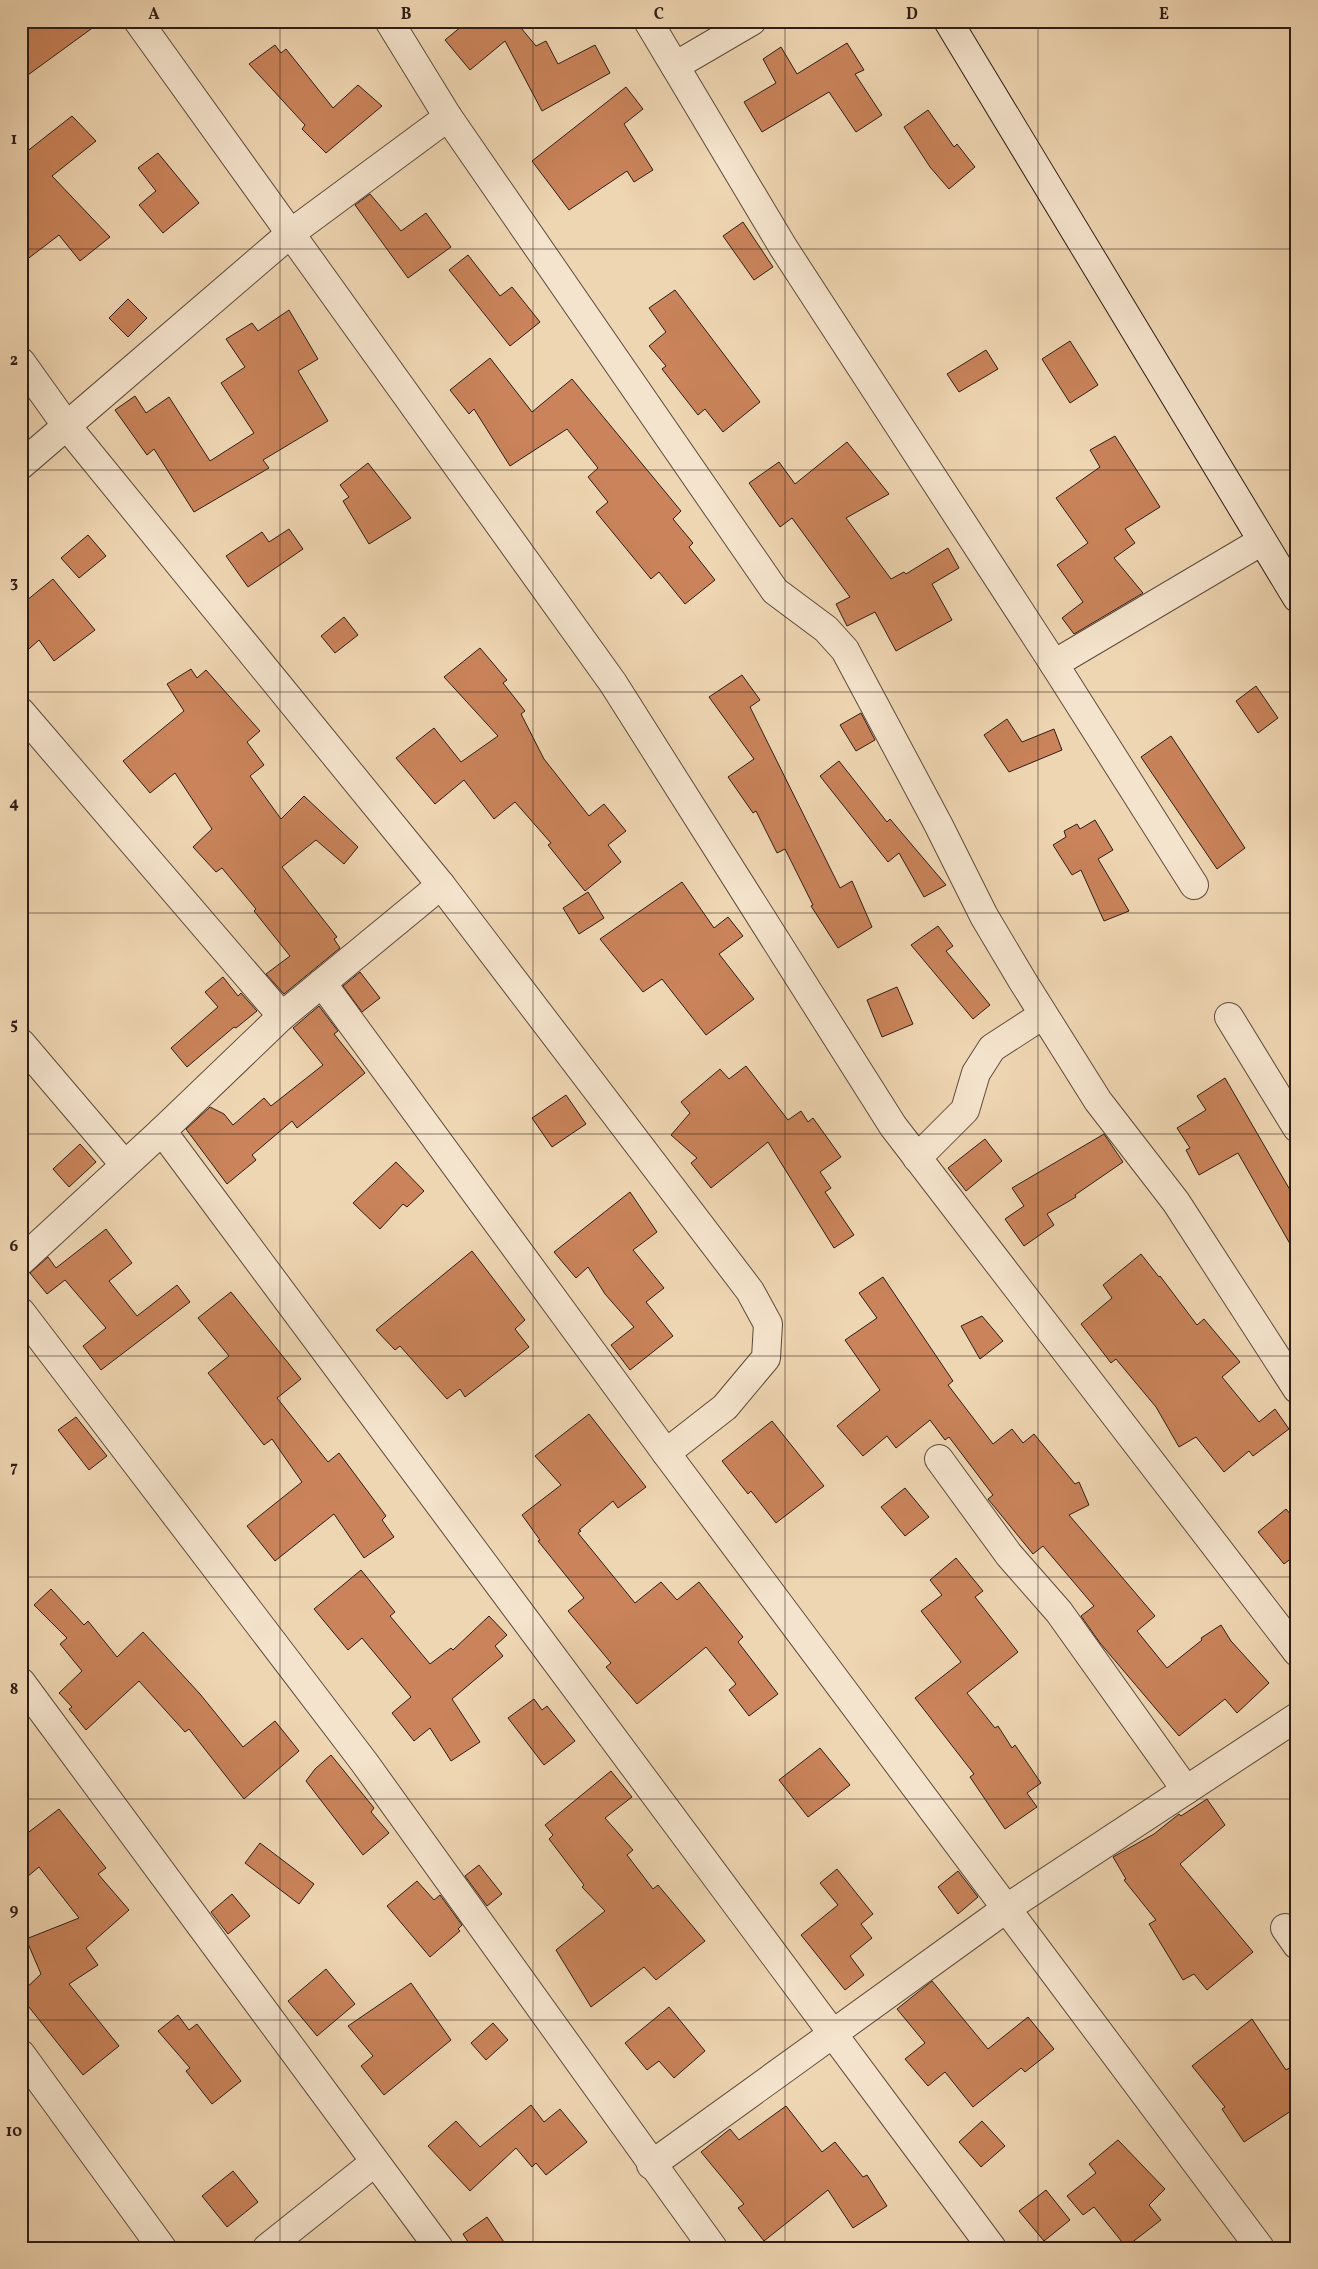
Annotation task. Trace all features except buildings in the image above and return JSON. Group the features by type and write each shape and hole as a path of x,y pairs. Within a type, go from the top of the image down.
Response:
{"street":[{"path":"138,21 613,683 888,1118 1297,1652"},
{"path":"389,21 448,117 775,591 826,630 845,650 938,824 984,916 1043,1015 1098,1101 1176,1202 1297,1389"},
{"path":"648,21 783,247 1054,664 1194,885"},
{"path":"675,66 752,21"},
{"path":"948,21 1297,598"},
{"path":"21,464 291,233 448,117"},
{"path":"21,362 66,425 441,885 750,1291 768,1324 766,1358 725,1407 666,1453"},
{"path":"1054,664 1262,541"},
{"path":"21,712 282,1016"},
{"path":"21,1261 162,1131 282,1016 441,885"},
{"path":"322,983 666,1453 1260,2248"},
{"path":"917,1158 965,1110 976,1073 992,1048 1043,1015"},
{"path":"1229,1017 1297,1128"},
{"path":"21,1043 124,1164"},
{"path":"162,1131 992,2248"},
{"path":"21,1312 364,1762 712,2248"},
{"path":"939,1459 1009,1555 1060,1612 1186,1790"},
{"path":"21,1682 439,2248"},
{"path":"651,2165 1007,1908 1297,1717"},
{"path":"21,2054 162,2248"},
{"path":"267,2248 375,2162"}]}
